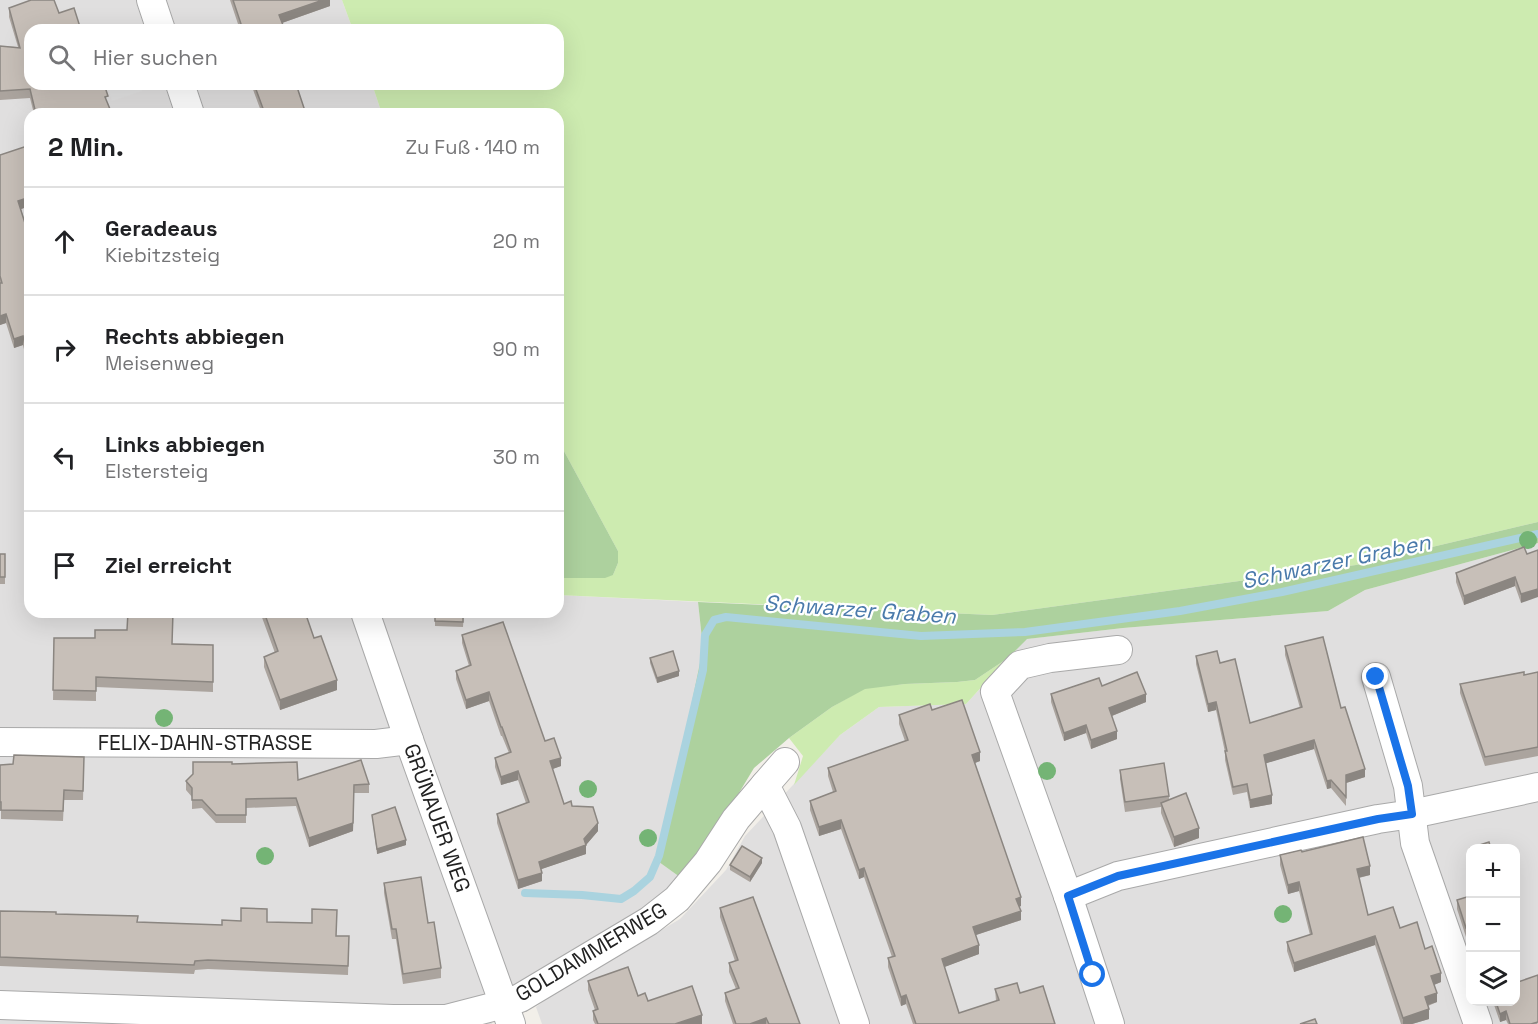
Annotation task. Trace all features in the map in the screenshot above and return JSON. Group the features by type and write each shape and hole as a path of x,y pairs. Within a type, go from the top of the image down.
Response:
{"street":[{"path":"151,0 159,24"},
{"path":"182,90 188,108"},
{"name":"GRÜNAUER WEG","path":"366,618 508,1014"},
{"path":"1110,1024 1068,896 995,692 1020,665 1050,657 1118,650"},
{"path":"1376,677 1408,786 1415,843 1478,1024"},
{"name":"FELIX-DAHN-STRASSE","path":"0,742 376,744 409,740"},
{"name":"GOLDAMMERWEG","path":"0,1005 404,1019 508,1014 520,998 649,921 677,899 708,862 736,819 785,762"},
{"path":"765,785 787,828 855,1024"},
{"path":"1068,896 1118,876 1366,821 1412,814 1538,787"}],"shaded area":[{"path":"0,0 342,0 351,24 24,24 24,90 374,90 380,108 24,108 24,618 564,618 564,595 698,602 703,648 659,862 684,880 656,907 485,1003 492,1024 0,1024"},
{"path":"109,90 142,90 142,91 112,101"},
{"path":"1538,543 1538,1024 542,1024 536,1007 549,997 680,919 726,870 745,836 840,735 879,707 966,704 1026,639 1123,628 1328,611 1365,590"}],"green space":[{"path":"342,0 1538,0 1538,522 1356,565 992,615 564,595 564,578 613,575 618,563 618,551 564,451 564,108 380,108 374,90 564,90 564,24 351,24"},
{"path":"564,451 618,551 618,563 613,575 605,578 564,578"},
{"path":"1538,522 1538,543 1365,590 1328,611 1123,628 1027,639 1008,658 975,680 865,689 832,707 789,738 754,768 684,880 659,862 703,648 698,602 992,615 1356,565"},
{"path":"1008,658 966,704 879,707 840,735 794,785 803,756 789,738 832,707 865,688 975,680"}],"building":[{"path":"31,0 54,0 59,13 74,8 79,24 24,24 24,89 0,91 0,46 20,48 9,8"},
{"path":"233,0 323,0 279,15 283,24 241,24"},
{"path":"30,90 106,90 108,96 105,97 110,108 35,108"},
{"path":"256,90 298,90 304,108 263,108"},
{"path":"24,147 24,199 18,201 24,220 24,340 23,336 14,339 6,314 0,316 0,283 2,283 0,276 0,155"},
{"path":"1524,547 1527,554 1538,550 1538,589 1521,594 1515,577 1464,596 1456,573"},
{"path":"0,554 5,554 5,577 0,577"},
{"path":"128,618 173,618 172,644 213,645 213,682 96,677 96,691 53,690 54,638 95,638 95,630 127,630"},
{"path":"266,618 307,618 314,638 321,636 337,680 280,700 264,657 278,651"},
{"path":"435,618 463,618 463,622 435,621"},
{"path":"503,622 545,741 554,738 561,758 550,761 564,804 571,801 572,806 593,807 598,823 584,839 586,845 539,862 542,873 518,880 497,814 529,802 518,771 501,777 495,758 511,752 489,692 466,700 456,671 471,665 462,635"},
{"path":"1323,637 1341,708 1345,707 1365,769 1346,775 1346,797 1331,780 1327,781 1314,740 1264,755 1272,795 1250,800 1247,784 1233,787 1216,702 1208,704 1196,656 1217,651 1220,663 1235,659 1250,723 1302,707 1285,646"},
{"path":"673,651 679,671 657,678 650,658"},
{"path":"1137,672 1146,694 1109,708 1117,731 1091,740 1086,725 1064,733 1051,694 1099,678 1102,686"},
{"path":"1524,672 1524,675 1538,672 1538,747 1485,757 1460,684"},
{"path":"962,700 980,752 972,755 1021,897 1016,899 1021,911 973,927 979,945 942,959 959,1013 999,1000 995,989 1017,983 1020,993 1043,986 1055,1024 916,1024 906,995 901,997 888,958 895,956 864,868 859,870 841,820 819,827 810,801 836,791 828,768 908,740 899,715 930,704 932,710"},
{"path":"14,755 84,757 83,791 64,790 63,811 1,810 0,765 13,764"},
{"path":"361,760 369,784 354,785 353,823 309,838 296,798 246,799 246,815 216,815 202,800 192,800 192,788 186,781 193,774 193,762 232,762 232,764 297,762 298,780"},
{"path":"1164,763 1169,796 1125,802 1120,770"},
{"path":"1186,793 1199,828 1174,837 1161,803"},
{"path":"395,807 406,840 377,849 372,815"},
{"path":"1363,837 1370,866 1357,869 1368,915 1393,907 1400,928 1417,922 1425,949 1432,946 1441,973 1431,976 1437,993 1425,997 1429,1009 1403,1018 1375,936 1294,963 1287,942 1312,934 1299,882 1288,885 1280,855"},
{"path":"742,846 762,858 750,877 730,865"},
{"path":"421,877 428,923 434,922 441,968 403,974 396,929 392,929 384,883"},
{"path":"753,897 800,1024 769,1024 766,1018 750,1024 736,1024 725,993 739,988 729,963 738,960 720,908"},
{"path":"1466,897 1466,928 1457,900"},
{"path":"241,908 267,909 267,922 312,923 312,909 337,910 336,936 349,936 348,966 208,960 195,961 194,965 0,957 0,911 138,916 137,922 222,925 222,920 241,921"},
{"path":"628,967 638,996 645,993 648,1001 692,986 702,1015 675,1024 598,1024 593,1011 598,1009 588,981"},
{"path":"1538,975 1538,1022 1510,1024 1506,1011 1500,1014 1497,1006 1520,1006 1520,981"},
{"path":"1315,1019 1317,1024 1300,1024"}],"waterway":[{"name":"Schwarzer Graben","path":"525,893 621,899 650,877 659,856 703,670 705,635 714,620 726,617 921,636 1025,632 1180,611 1282,592 1538,534"}],"route":[{"path":"1093,975 1068,896 1118,876 1378,819 1412,814 1408,786 1376,677"}]}
